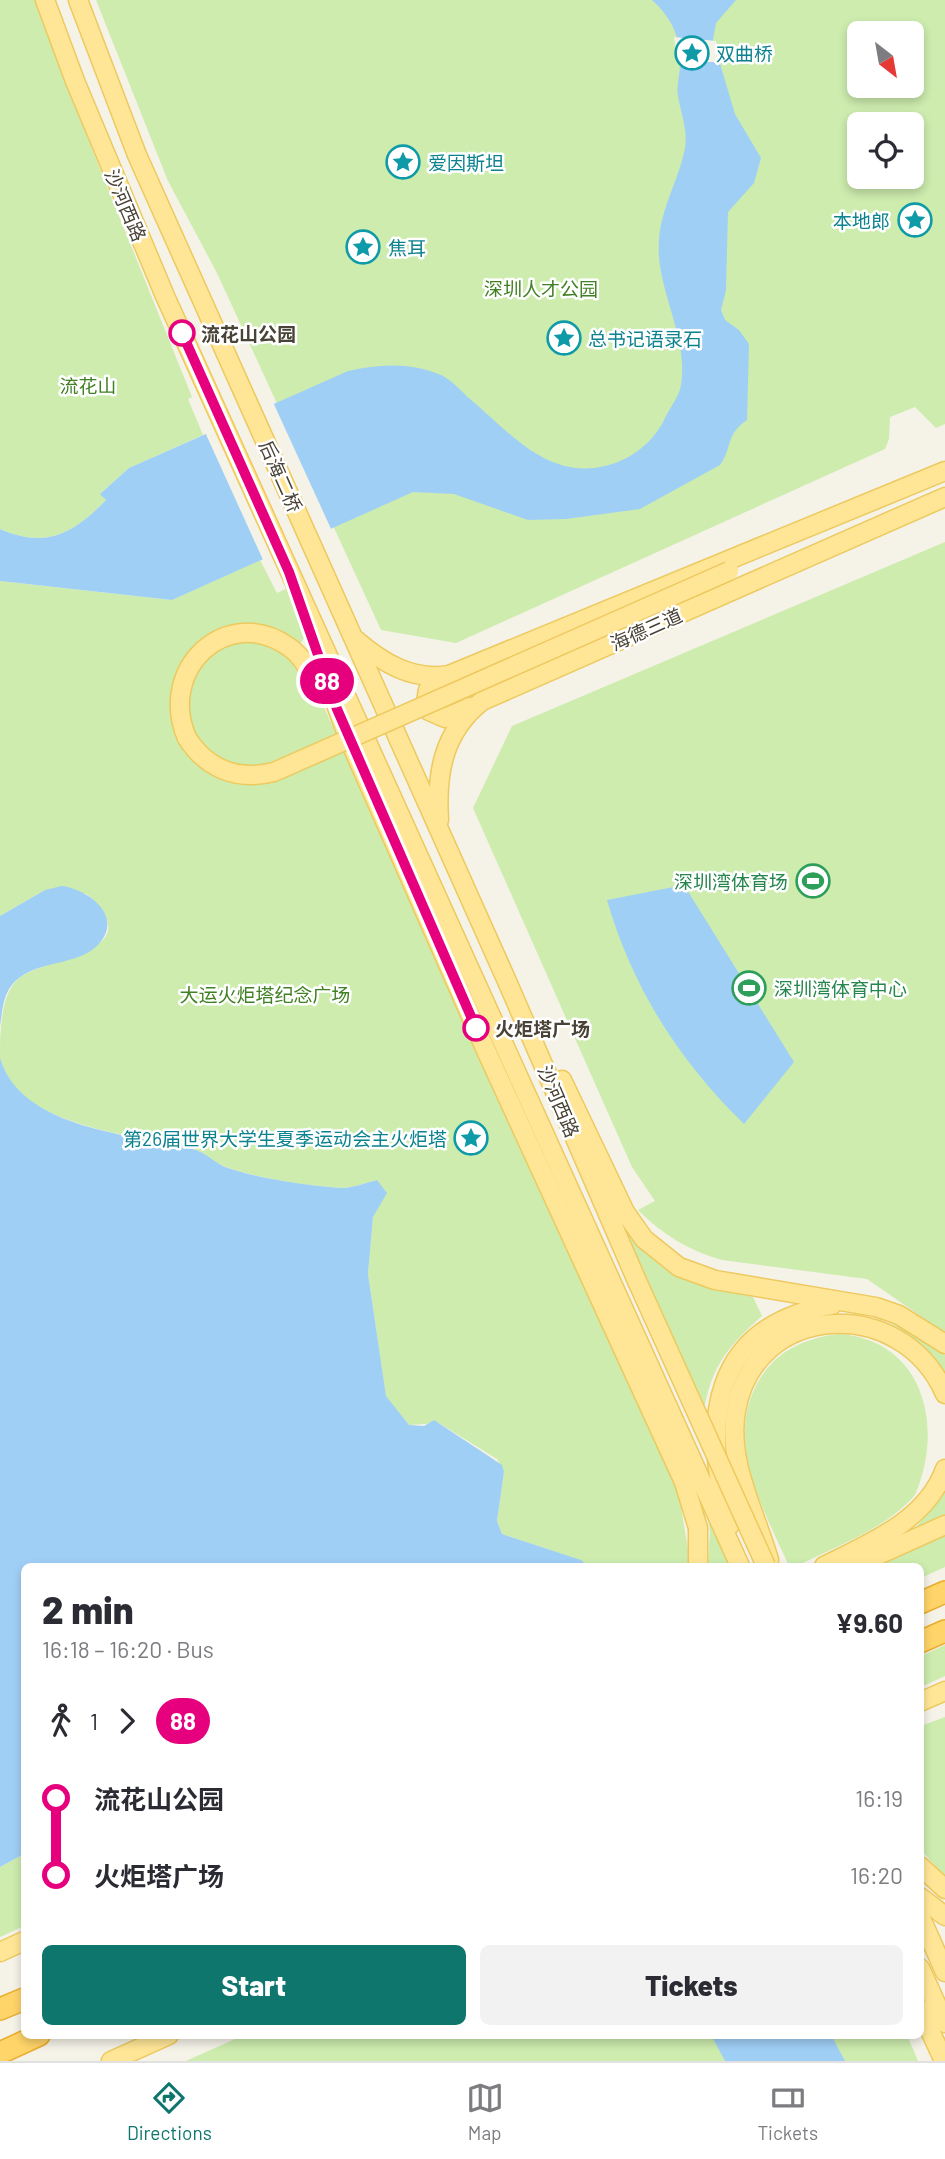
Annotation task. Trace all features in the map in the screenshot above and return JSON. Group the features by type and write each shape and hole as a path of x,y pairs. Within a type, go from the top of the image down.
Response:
{"highway":[{"path":"924,1601 945,1592"},
{"path":"0,2009 21,2000"},
{"path":"0,2053 30,2039"}],"main road":[{"name":"沙河西路","path":"45,0 129,213 215,407"},
{"name":"沙河西路","path":"78,0 138,155 244,394"},
{"name":"后海二桥","path":"244,394 318,558"},
{"name":"后海二桥","path":"215,407 289,572"},
{"name":"海德三道","path":"353,638 383,660 413,674 436,677 466,670 713,564 806,530 945,471"},
{"name":"海德三道","path":"441,834 438,781 443,752 463,718 482,702 945,497"},
{"path":"348,737 297,654 272,638 251,633 217,642 195,658 188,668 178,702 187,738 201,757 218,769 241,775 274,772 729,571 806,530"},
{"path":"764,554 772,573"},
{"name":"沙河西路","path":"318,558 637,1281 768,1563"},
{"name":"沙河西路","path":"289,572 360,721 555,1161 741,1563"},
{"path":"289,572 348,737 484,1046 690,1496 700,1543 698,1563"},
{"path":"466,670 432,687 426,694 427,707 433,714 445,718 482,702"},
{"path":"506,979 559,1074 625,1212 644,1239 679,1267 715,1280 853,1304 899,1315 945,1344"},
{"path":"484,1046 555,1161"},
{"path":"741,1563 721,1488 714,1432 719,1398 728,1376 757,1338 796,1313 831,1305 853,1304"},
{"path":"768,1563 737,1466 733,1430 741,1391 757,1364 783,1341 818,1326 857,1324 888,1333 914,1349 929,1364 945,1394"},
{"path":"856,1558 920,1509 932,1494 945,1469"},
{"path":"836,1563 899,1546 945,1525"},
{"path":"924,1700 945,1691"},
{"path":"924,1713 945,1705"},
{"path":"924,1870 945,1889"},
{"path":"924,1901 945,1916"},
{"path":"924,1925 945,1972"},
{"path":"0,1952 21,1942"},
{"path":"924,1978 944,2061"},
{"path":"924,2013 938,2027"},
{"path":"111,2061 161,2039"}],"green space":[{"name":"流花山","path":"0,0 35,0 63,77 192,397 188,399 203,435 129,468 101,493 106,500 82,522 58,535 45,538 16,535 0,529"},
{"name":"深圳人才公园","path":"96,0 945,0 945,424 936,428 915,407 890,417 889,439 885,449 456,643 381,630 217,273 168,181"},
{"name":"深圳湾体育中心","path":"945,542 945,1333 867,1279 722,1260 677,1241 638,1210 655,1201 632,1167 473,808 512,726"},
{"name":"大运火炬塔纪念广场","path":"260,560 277,593 288,588 307,633 299,646 323,705 678,1488 689,1556 688,1563 584,1563 502,1534 497,1521 504,1472 497,1459 439,1423 409,1425 386,1397 368,1274 373,1217 379,1203 377,1180 341,1188 252,1175 222,1165 193,1149 112,1132 52,1113 28,1100 9,1082 0,1059 0,1039 4,1005 12,986 31,971 88,950 102,941 108,929 104,914 87,894 45,890 0,916 0,581 172,600"},
{"path":"616,1216 645,1249 676,1272 711,1286 753,1297 762,1316 723,1358 711,1381 704,1411"},
{"path":"887,1321 916,1335 945,1355 945,1374 916,1341"},
{"path":"839,1334 868,1340 891,1352 908,1369 920,1390 928,1441 924,1468 915,1495 903,1507 890,1518 844,1544 803,1563 788,1563 758,1497 746,1448 745,1424 750,1400 768,1367 785,1352 816,1338"},
{"path":"945,1492 945,1517 892,1541 917,1526"},
{"path":"705,1505 733,1563 708,1563 710,1531"},
{"path":"945,1536 945,1567 924,1577 924,1563 885,1563"},
{"path":"945,1645 945,1676 924,1686 924,1655"},
{"path":"945,1717 945,1877 924,1853 924,1725"},
{"path":"21,1856 21,1927 0,1937 0,1867"},
{"path":"235,2039 909,2039 918,2061 186,2061"}],"water":[{"path":"652,0 736,0 716,23 713,40 735,114 761,158 754,183 728,212 726,290 721,310 725,320 739,330 749,344 747,420 732,436 720,465 640,509 566,519 528,520 454,494 413,492 172,600 0,581 0,529 31,538 58,535 94,512 106,500 100,494 129,468 348,371 395,365 441,375 531,450 565,466 605,466 641,449 655,435 676,398 681,385 682,366 659,258 660,228 686,141 678,92 680,55 677,37 670,21"},
{"path":"684,885 794,1062 744,1124 699,1075 660,1021 630,963 607,900"},
{"path":"62,886 81,892 98,904 104,912 107,930 102,940 85,954 29,972 19,978 7,994 0,1026 0,916 45,890"},
{"path":"0,1058 12,1082 31,1100 54,1114 82,1125 193,1149 225,1167 282,1181 341,1188 377,1180 387,1193 373,1217 368,1274 386,1396 409,1425 424,1426 434,1420 502,1465 504,1472 497,1521 502,1534 584,1563 21,1563 21,1856 0,1867"},
{"path":"713,2039 833,2039 845,2061 725,2061"}],"pier":[{"path":"674,37 716,41 722,62 677,62"},
{"path":"272,400 332,531 264,562 204,430"}],"bus line":[{"name":"88","path":"182,333 289,572 337,709 476,1028"}],"place":[{"name":"双曲桥","path":"692,53"},
{"name":"爱因斯坦","path":"403,162"},
{"name":"本地郎","path":"915,220"},
{"name":"焦耳","path":"363,247"},
{"name":"流花山公园","path":"182,333"},
{"name":"总书记语录石","path":"564,338"},
{"name":"深圳湾体育场","path":"813,881"},
{"name":"深圳湾体育中心","path":"749,988"},
{"name":"火炬塔广场","path":"476,1028"},
{"name":"第26届世界大学生夏季运动会主火炬塔","path":"471,1138"}]}
